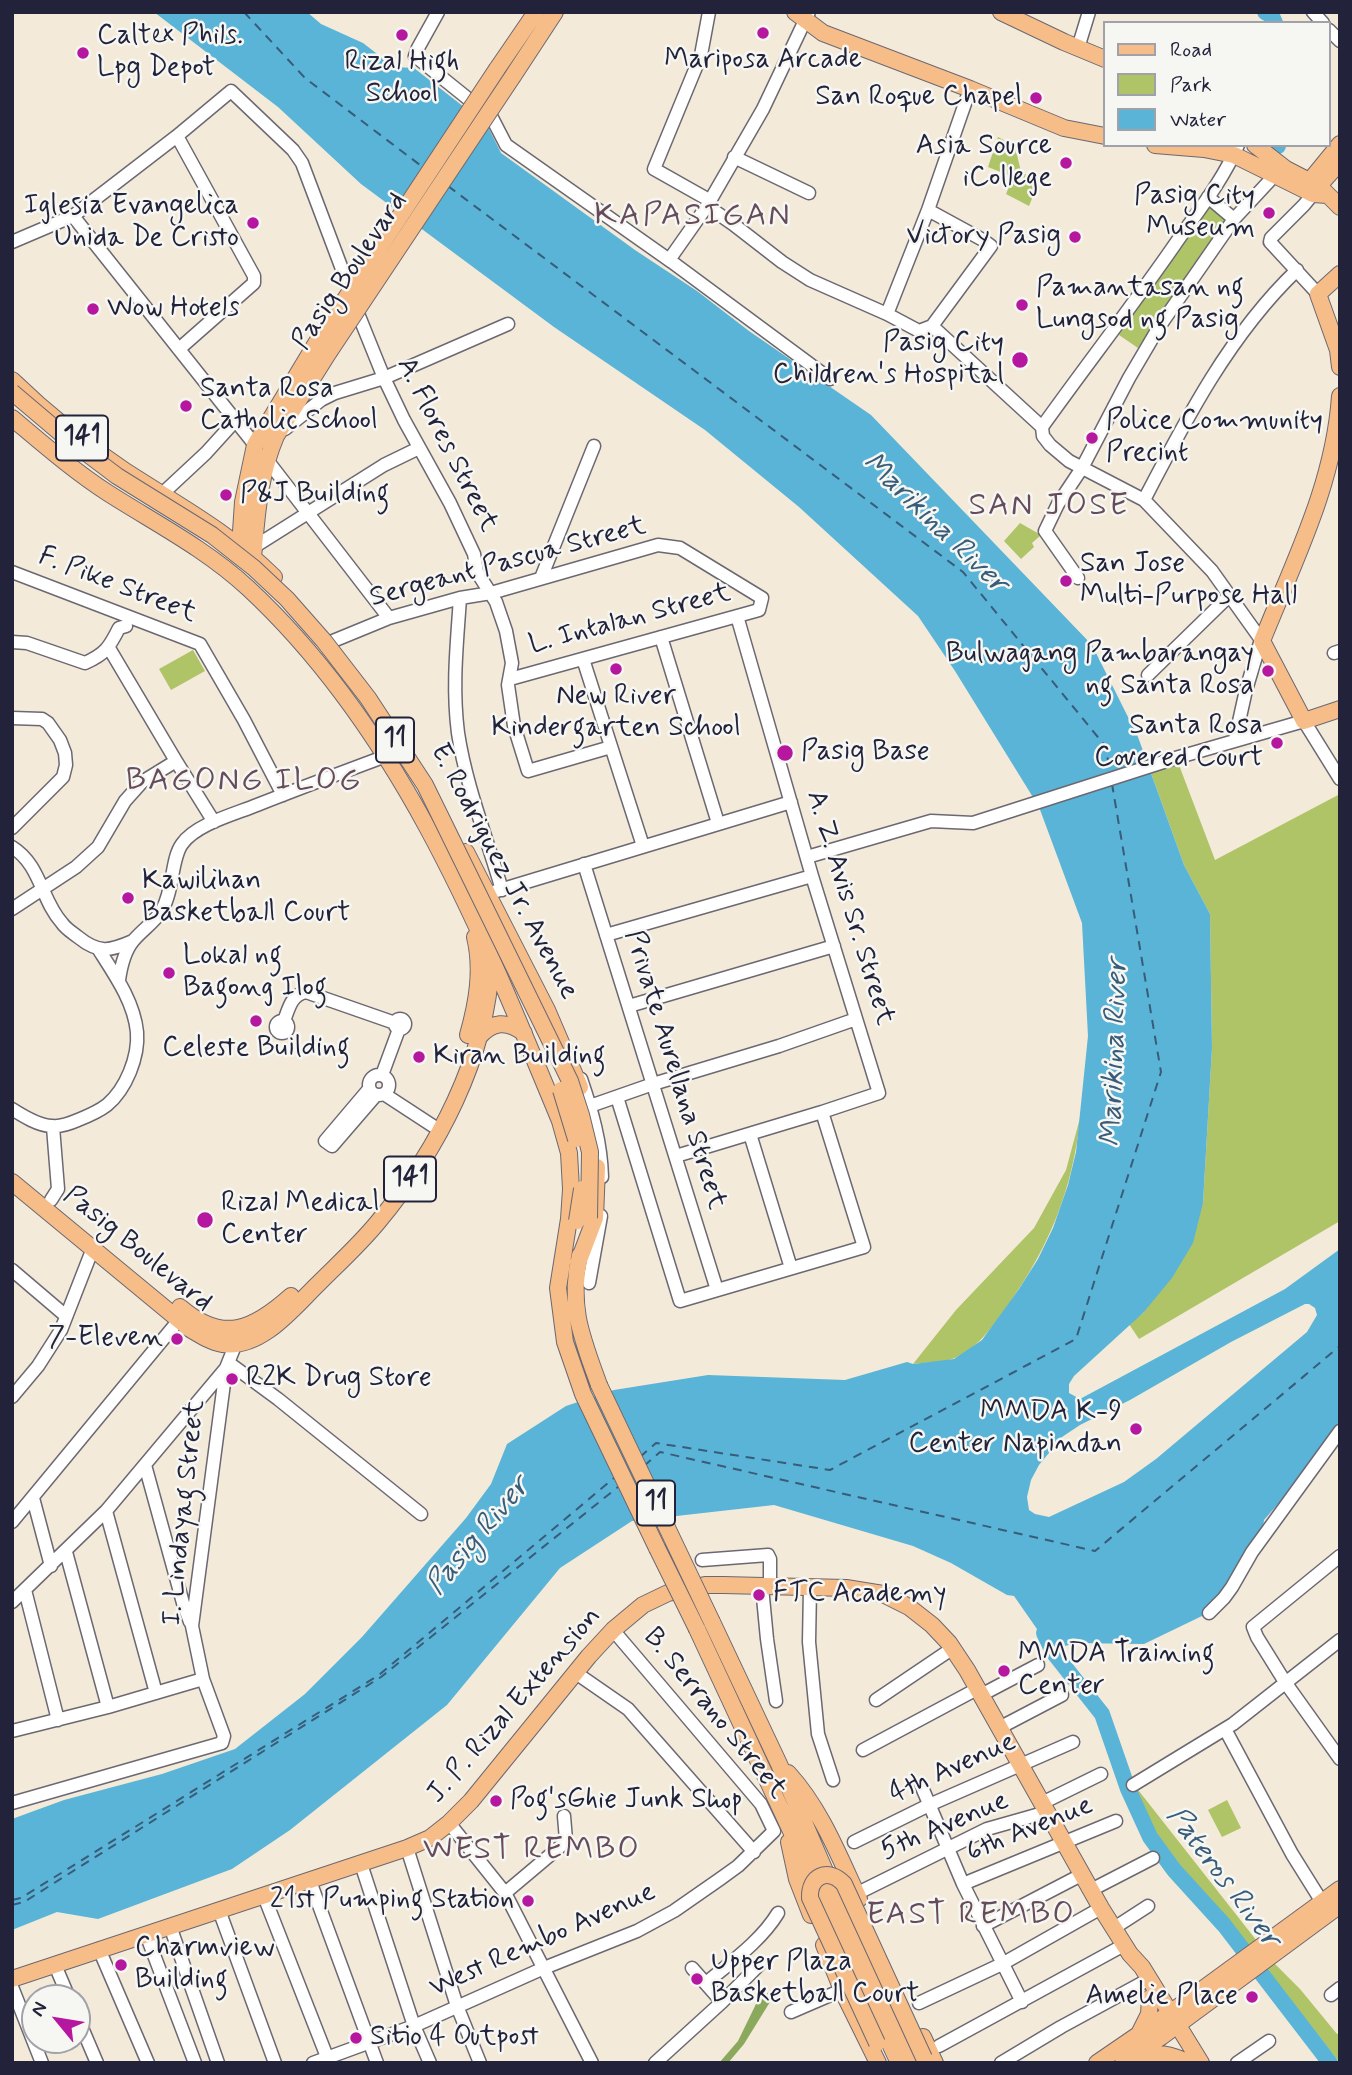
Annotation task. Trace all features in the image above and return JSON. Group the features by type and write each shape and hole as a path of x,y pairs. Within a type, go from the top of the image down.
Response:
{"main road":[{"name":"Pasig Boulevard","path":"232,574 249,550 267,460 276,436 323,347 497,69 536,12"},
{"name":"Pasig Boulevard","path":"249,550 243,502 255,445 555,12"},
{"path":"1001,12 1104,59"},
{"path":"803,15 822,33 1064,128 1104,136"},
{"path":"1314,189 1340,144"},
{"path":"1180,147 1236,150 1275,176 1314,189"},
{"path":"1257,147 1340,206"},
{"path":"1314,189 1340,162"},
{"path":"1340,274 1318,294 1338,350 1340,367"},
{"name":"E. Rodriguez Jr. Avenue","path":"12,380 70,430 122,469 249,550 333,641 360,675 410,751 495,892 577,1079 596,1152 597,1189 595,1218 570,1262"},
{"name":"11","path":"12,392 117,476 212,535 254,568 287,599 368,698 425,786 570,1081 581,1115 590,1152 589,1219 558,1288 565,1342 583,1394 899,2063"},
{"path":"1340,396 1336,452 1261,642 1304,721 1340,709"},
{"name":"11","path":"12,406 111,484 206,543 248,575 281,607 360,704 418,790 560,1086 570,1118 579,1152 582,1189 570,1262 575,1307 583,1342 599,1385 779,1764 843,1913 924,2062"},
{"name":"E. Rodriguez Jr. Avenue","path":"12,418 51,451 106,491 202,551 232,574 273,612 340,689 386,756 422,816 465,901 560,1121 569,1153 570,1262"},
{"path":"141,513 159,492"},
{"path":"340,689 360,675"},
{"path":"1294,702 1308,712 1322,715"},
{"name":"141","path":"237,1336 250,1340 264,1334 344,1259 388,1209 439,1132 463,1081 486,1010 492,960 495,892"},
{"name":"Pasig Boulevard","path":"12,1182 179,1320 201,1336 226,1344 273,1311 353,1237 410,1166 435,1122 465,1049 478,987 477,944 465,901"},
{"path":"478,1038 490,1027 502,1023 511,1025 526,1039"},
{"name":"Pasig Boulevard","path":"12,1170 196,1320 237,1336"},
{"name":"J. P. Rizal Extension","path":"12,1979 361,1864 430,1838 471,1801 613,1630 643,1605 668,1593 705,1585 846,1588 875,1592 909,1607 926,1619 953,1648 1101,1908 1127,1950 1140,1964 1148,1989 1170,2022 1188,2061"},
{"path":"779,1764 803,1789 817,1812 924,2062"},
{"path":"777,1800 800,1890 842,1990 882,2057"},
{"path":"882,2057 810,1898 814,1882 821,1876 831,1874 844,1884 924,2062"},
{"path":"1097,2063 1136,2037 1201,2008 1241,1970 1340,1889"},
{"path":"1267,1950 1340,1905"},
{"path":"1136,2037 1148,2018 1148,1989 1181,1993 1207,1986 1241,1970"},
{"path":"1124,2062 1207,1986"},
{"path":"1124,2062 1154,2053 1188,2061 1201,2008"}],"street":[{"path":"438,12 415,56 492,118 506,145 669,260 830,379"},
{"path":"709,12 701,55 654,169 708,203 782,262 810,279 919,331 932,326 991,246 928,210"},
{"path":"1078,48 1089,12"},
{"path":"669,260 708,203 763,109 803,15"},
{"path":"887,314 928,210 970,89"},
{"path":"12,242 73,216 231,91 293,150 302,163 348,285"},
{"path":"177,136 254,276 254,283 179,349"},
{"path":"1042,427 1130,309 1208,197 1236,150"},
{"path":"734,157 808,193"},
{"path":"1078,578 1045,531 1058,504 1082,468 1154,334 1234,219 1275,176"},
{"path":"1314,189 1304,205 1270,242 1318,294"},
{"path":"1208,197 1234,219"},
{"path":"73,216 255,445"},
{"path":"1144,500 1195,405 1225,357 1267,302 1297,270"},
{"name":"A. Flores Street","path":"359,316 384,378 419,448 439,480 474,554 477,572 491,593 506,631 512,663 508,685 514,726 528,771 611,747"},
{"path":"276,436 321,400 335,393 384,378 508,324"},
{"path":"932,326 1042,427 1050,445 1069,461 1144,500 1212,571 1261,642 1236,735"},
{"path":"159,492 205,453 235,421"},
{"path":"541,578 594,446"},
{"path":"249,550 384,465 419,448"},
{"path":"267,460 388,618"},
{"name":"Sergeant Pascua Street","path":"333,641 388,618 460,597 491,593 658,545 680,548 762,598 761,605"},
{"name":"F. Pike Street","path":"12,572 200,643 283,795"},
{"path":"1148,675 1229,596"},
{"path":"460,597 455,665 458,733 474,800 485,832 495,892"},
{"name":"L. Intalan Street","path":"510,679 759,610 761,605"},
{"name":"A. Z. Avis Sr. Street","path":"737,616 812,876 879,1093 822,1112"},
{"path":"12,642 27,643 85,663 109,648 118,628 126,626"},
{"path":"661,638 718,823"},
{"path":"109,648 214,822"},
{"path":"583,659 643,846"},
{"path":"12,718 41,719 48,723 60,740 66,765 63,778 12,828"},
{"path":"807,857 931,821 973,823 1179,757 1304,721 1340,779"},
{"path":"119,980 122,960 133,941 163,908 170,891 177,854 192,834 214,822 386,756"},
{"path":"12,909 76,867 97,847 125,801 142,782 176,761"},
{"path":"465,901 791,802"},
{"path":"12,848 33,867 62,923 99,950 119,980 135,1018 138,1042 132,1066 121,1089 107,1105 96,1112 53,1127 12,1110"},
{"name":"Private Aurellana Street","path":"584,864 717,1290"},
{"path":"606,935 812,876"},
{"path":"99,950 108,950 133,941"},
{"path":"629,1006 834,946"},
{"path":"284,1021 293,998 306,992 397,1026 382,1075"},
{"path":"547,1010 555,1018 590,1106 601,1152 601,1220 589,1283"},
{"path":"590,1106 856,1019"},
{"path":"380,1091 388,1080 382,1075 376,1075 369,1083 380,1091 435,1122"},
{"path":"617,1097 680,1301 864,1247 822,1112 676,1156"},
{"path":"51,1200 58,1189 53,1127"},
{"path":"750,1134 791,1268"},
{"path":"12,1397 61,1331 93,1248"},
{"path":"13,1272 66,1316"},
{"path":"12,1522 179,1320"},
{"path":"12,1602 106,1511 145,1465 228,1365 237,1336"},
{"path":"228,1365 278,1399 421,1514"},
{"name":"I. Lindayag Street","path":"12,1802 222,1743 224,1736 203,1679 192,1626 228,1365"},
{"path":"1209,1613 1232,1587 1252,1552 1340,1431"},
{"path":"145,1465 183,1603 192,1626"},
{"path":"33,1498 51,1566"},
{"path":"106,1511 156,1693"},
{"path":"66,1552 108,1707"},
{"path":"702,1560 768,1555 771,1559 766,1587 767,1639 776,1701"},
{"path":"1340,1556 1253,1626 1256,1637 1285,1682 1340,1759"},
{"path":"810,1588 810,1642 818,1734 833,1780"},
{"path":"25,1590 58,1720"},
{"name":"B. Serrano Street","path":"613,1630 761,1804 775,1831"},
{"path":"1133,1785 1225,1729 1265,1701 1285,1682 1340,1640"},
{"path":"876,1700 953,1648"},
{"path":"863,1750 1038,1665"},
{"path":"576,1673 628,1709 754,1852"},
{"path":"12,1731 203,1679"},
{"path":"999,1728 1062,1695"},
{"path":"1225,1729 1322,1902"},
{"name":"4th Avenue","path":"854,1842 929,1805 1073,1742"},
{"name":"5th Avenue","path":"864,1890 987,1829 1044,1807 1101,1774"},
{"path":"921,1785 963,1884 1022,2002"},
{"path":"505,1893 566,1840 564,1816"},
{"name":"6th Avenue","path":"963,1884 1116,1821"},
{"path":"449,1823 505,1893 592,2063"},
{"name":"West Rembo Avenue","path":"313,2063 328,2060 414,2026 544,1968 637,1931 674,1911 720,1880 775,1831"},
{"path":"407,1848 457,2006 480,2063"},
{"path":"1091,1890 1153,1858"},
{"path":"361,1864 414,2026 430,2063"},
{"path":"983,1926 1083,1874"},
{"path":"310,1881 377,2063"},
{"path":"264,1896 328,2060"},
{"path":"1114,1928 1148,1906"},
{"path":"919,2003 1002,1964 1101,1908"},
{"path":"219,1910 275,2063"},
{"path":"706,1983 740,1956 773,1922 778,1913"},
{"path":"170,1926 218,2063"},
{"path":"146,1934 195,2063"},
{"path":"99,1949 148,2063"},
{"path":"939,2046 1127,1950"},
{"path":"655,2063 760,1964"},
{"path":"55,1965 63,1984"},
{"path":"692,1968 722,2002"},
{"path":"12,1987 42,2063"},
{"path":"1001,2063 1061,2027 1148,1989"},
{"path":"791,2012 842,1990"},
{"path":"1237,2063 1269,2041"}],"green space":[{"path":"998,137 1015,146 1021,172 1039,181 1029,206 1006,194 1013,177 988,167"},
{"path":"1209,206 1226,215 1227,222 1138,348 1119,335"},
{"path":"1020,523 1041,535 1032,543 1034,547 1021,559 1004,541"},
{"path":"193,650 205,671 171,690 159,669"},
{"path":"1179,765 1215,860 1340,794 1340,1221 1139,1339 1129,1324 1143,1313 1203,1203 1212,1048 1210,914 1184,865 1151,773"},
{"path":"1080,1118 1072,1169 1065,1193 1047,1239 1023,1283 997,1321 971,1348 945,1361 913,1364 956,1310 1034,1228 1066,1170"},
{"path":"1135,1786 1275,1964 1300,1989 1337,2034 1340,2033 1340,2063 1232,1925 1179,1864 1157,1834 1132,1788"},
{"path":"1227,1800 1241,1828 1222,1837 1208,1810"},
{"path":"774,1987 778,1989 744,2044 728,2063 719,2063 738,2041 756,2004"}],"water":[{"path":"154,12 307,12 321,24 363,43 394,67 414,68 487,125 501,153 871,415 1092,645 1138,737 1184,865 1210,914 1212,1048 1203,1203 1193,1243 1172,1278 1143,1313 1074,1376 1069,1384 1069,1393 1080,1399 1285,1289 1340,1249 1340,1428 1264,1520 1262,1536 1224,1595 1211,1604 1202,1616 1144,1644 1074,1643 1053,1652 1014,1596 1007,1595 951,1563 913,1546 774,1505 632,1521 560,1568 447,1705 290,1830 232,1869 98,1919 57,1912 12,1930 12,1819 64,1800 162,1774 235,1749 305,1694 362,1637 466,1518 491,1484 507,1444 566,1406 614,1390 708,1375 845,1380 907,1362 913,1364 954,1359 982,1340 1038,1259 1053,1228 1076,1152 1088,1036 1082,923 1039,807 918,616 799,507 705,430 554,327 361,184 278,107","holes":["1309,1304 1315,1308 1317,1315 1307,1332 1156,1459 1124,1482 1049,1517 1029,1510 1027,1497 1031,1480 1039,1465 1062,1437 1231,1342"]}],"waterway":[{"path":"1265,12 1274,21"},
{"name":"Pateros River","path":"1044,1633 1053,1652 1102,1714 1128,1789 1150,1837 1174,1870 1224,1925 1330,2063"}],"ferry route":[{"path":"244,12 305,78 424,168"},
{"path":"448,186 963,572 1106,747 1110,775"},
{"path":"640,1457 656,1443 830,1470 1076,1339 1161,1072 1112,784"},
{"path":"644,1466 660,1452 1095,1551 1340,1346"},
{"path":"12,1900 21,1898 379,1675 614,1478"},
{"path":"12,1905 24,1902 381,1677 618,1487"}],"place":[{"name":"Mariposa Arcade","path":"763,33"},
{"name":"Rizal High School","path":"402,35"},
{"name":"Caltex Phils. Lpg Depot","path":"83,53"},
{"name":"San Roque Chapel","path":"1036,98"},
{"name":"Asia Source iCollege","path":"1066,163"},
{"name":"Pasig City Museum","path":"1269,213"},
{"name":"Iglesia Evangelica Unida De Cristo","path":"253,223"},
{"name":"Victory Pasig","path":"1075,237"},
{"name":"Pamantasan ng Lungsod ng Pasig","path":"1022,305"},
{"name":"Wow Hotels","path":"93,309"},
{"name":"Pasig City Children's Hospital","path":"1020,360"},
{"name":"Santa Rosa Catholic School","path":"186,406"},
{"name":"Police Community Precint","path":"1092,438"},
{"name":"P&J Building","path":"226,495"},
{"name":"San Jose Multi-Purpose Hall","path":"1066,581"},
{"name":"New River Kindergarten School","path":"616,669"},
{"name":"Bulwagang Pambarangay ng Santa Rosa","path":"1268,671"},
{"name":"Santa Rosa Covered Court","path":"1277,743"},
{"name":"Pasig Base","path":"785,753"},
{"name":"Kawilihan Basketball Court","path":"128,898"},
{"name":"Lokal ng Bagong Ilog","path":"169,973"},
{"name":"Celeste Building","path":"256,1021"},
{"name":"Kiran Building","path":"419,1057"},
{"name":"Rizal Medical Center","path":"205,1220"},
{"name":"7-Eleven","path":"177,1339"},
{"name":"R2K Drug Store","path":"232,1379"},
{"name":"MMDA K-9 Center Napindan","path":"1136,1429"},
{"name":"FTC Academy","path":"759,1595"},
{"name":"MMDA Training Center","path":"1004,1671"},
{"name":"Pog'sGhie Junk Shop","path":"496,1801"},
{"name":"21st Pumping Station","path":"528,1901"},
{"name":"Charmview Building","path":"121,1965"},
{"name":"Upper Plaza Basketball Court","path":"697,1979"},
{"name":"Amelie Place","path":"1252,1997"},
{"name":"Sitio 4 Outpost","path":"356,2038"}],"district":[{"name":"KAPASIGAN","path":"693,217"},
{"name":"SAN JOSE","path":"1049,507"},
{"name":"BAGONG ILOG","path":"244,782"},
{"name":"WEST REMBO","path":"532,1851"},
{"name":"EAST REMBO","path":"971,1916"}],"water label":[{"name":"Marikina River","path":"934,524"},
{"name":"Marikina River","path":"1116,1053"},
{"name":"Pasig River","path":"479,1537"}]}
